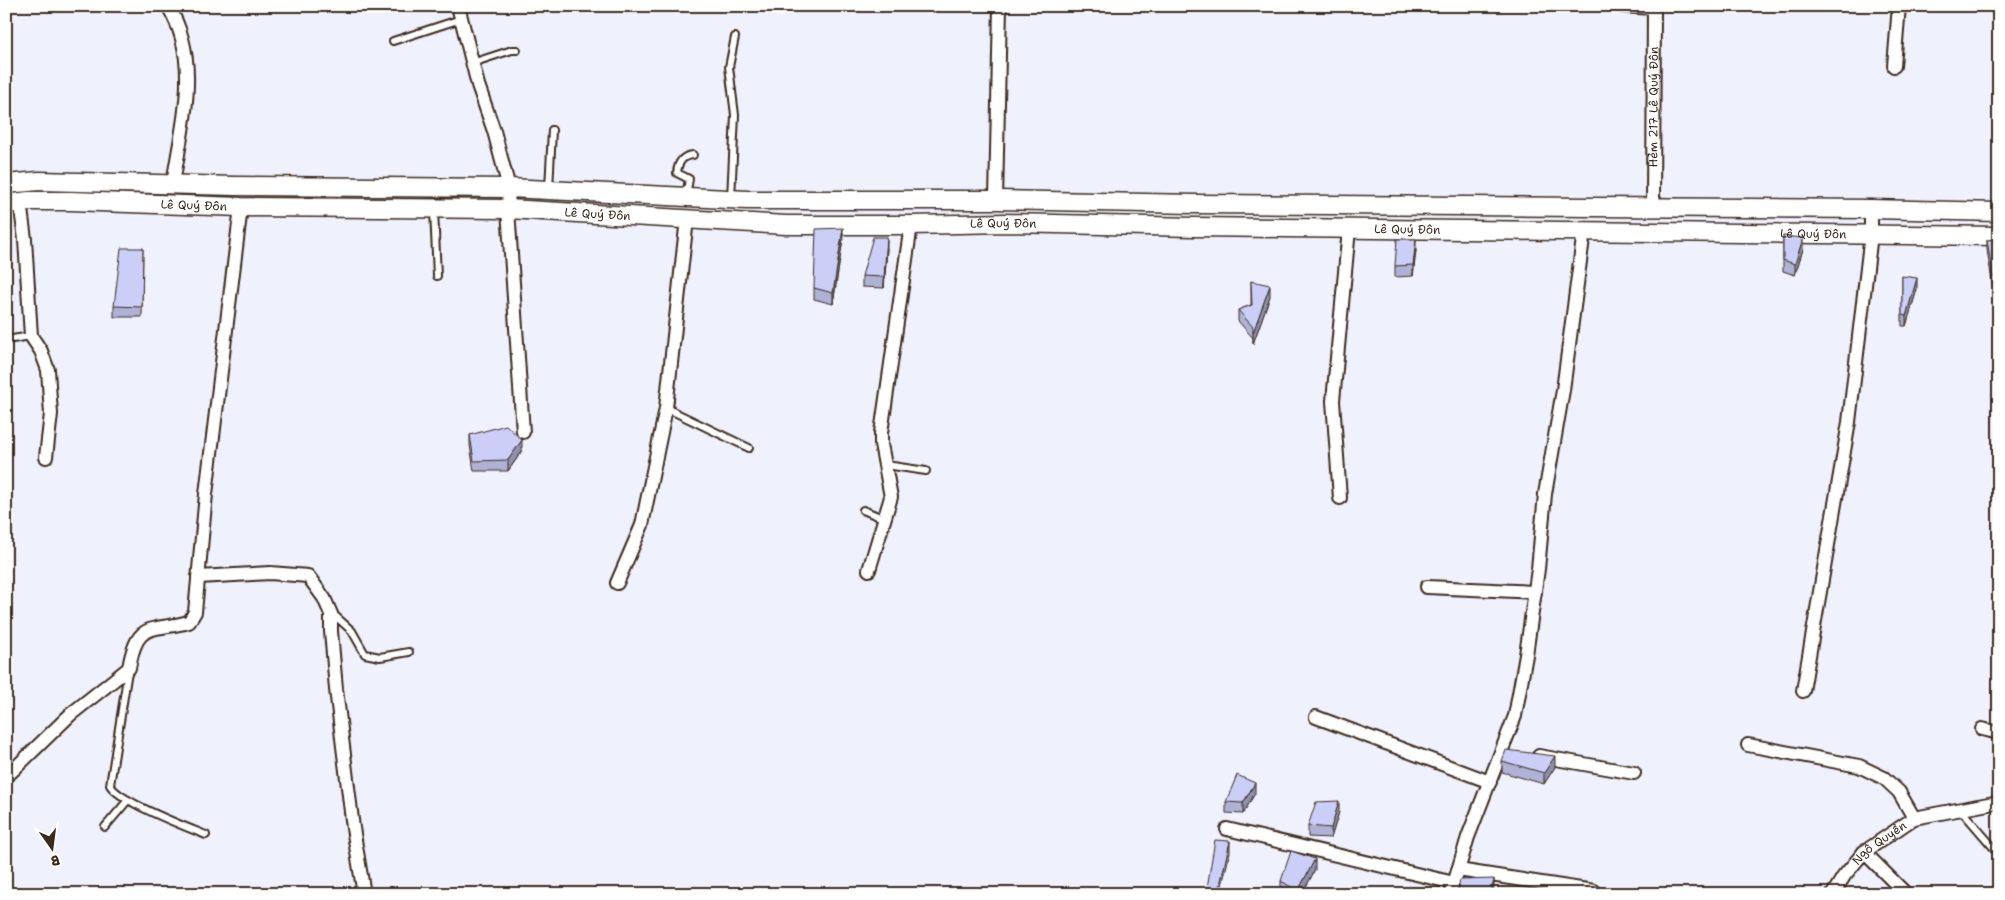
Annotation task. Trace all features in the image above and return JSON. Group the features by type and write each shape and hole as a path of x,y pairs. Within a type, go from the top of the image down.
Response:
{"main road":[{"name":"Lê Quý Đôn","path":"6,184 39,181 509,188 731,199 996,200 1194,204 1871,209 1999,212"},
{"name":"Lê Quý Đôn","path":"13,203 71,202 241,207 508,210 786,225 1005,223 1194,227 1999,236"},
{"path":"1194,204 1194,227"}],"street":[{"path":"168,6 182,35 187,57 188,84 173,184"},
{"path":"458,6 472,63 509,188 508,210 523,432"},
{"path":"996,200 1000,6"},
{"path":"1621,6 1654,7"},
{"path":"1894,66 1899,6"},
{"name":"Hẻm 217 Lê Quý Đôn","path":"1653,208 1654,7"},
{"path":"13,203 25,240 31,336 41,351 48,370 51,414 46,457"},
{"path":"6,777 71,714 129,668 132,650 139,636 149,628 189,622 195,612 208,478 241,207"},
{"path":"1803,691 1849,422 1871,234 1871,209"},
{"path":"617,583 642,525 666,408 687,219"},
{"path":"870,570 892,498 881,433 911,225"},
{"path":"1340,498 1333,402 1349,228"},
{"path":"1227,829 1452,888 1490,782 1506,750 1515,716 1535,592 1545,494 1563,390 1584,231"},
{"path":"198,577 270,573 308,576 324,598 329,610 353,828 364,894"},
{"path":"1427,587 1535,592"},
{"path":"1316,717 1490,782"},
{"path":"1982,729 1999,732"},
{"path":"1748,745 1859,766 1884,778 1899,792 1914,818"},
{"path":"1530,754 1634,773"},
{"name":"Ngô Quyền","path":"1833,894 1844,876 1864,852 1914,818 1999,802"},
{"path":"1864,852 1906,894"},
{"path":"1458,870 1594,891"}],"lane":[{"path":"393,41 461,20"},
{"path":"731,199 735,115 729,68 735,37"},
{"path":"472,63 517,50"},
{"path":"549,190 552,130"},
{"path":"686,197 689,180 677,173 677,170 680,160 685,156 693,154"},
{"path":"434,208 437,276"},
{"path":"6,340 31,336"},
{"path":"666,408 749,448"},
{"path":"886,465 926,471"},
{"path":"863,510 885,519"},
{"path":"329,610 352,631 365,654 380,657 409,652"},
{"path":"129,668 110,785 113,791 128,800 206,835"},
{"path":"105,827 128,800"},
{"path":"1960,809 1999,854"}],"building":[{"path":"843,228 833,293 814,288 816,229"},
{"path":"1783,236 1803,238 1795,264 1783,260"},
{"path":"873,237 887,237 884,277 862,276"},
{"path":"1397,239 1416,239 1413,265 1395,266"},
{"path":"1999,239 1999,276 1993,277 1987,240"},
{"path":"6,242 9,281 6,281"},
{"path":"121,248 143,248 142,307 114,306"},
{"path":"1902,276 1917,278 1906,316 1902,315"},
{"path":"1251,281 1270,285 1253,333 1253,327 1238,310 1252,305"},
{"path":"506,425 522,440 508,460 474,461 470,435"},
{"path":"1506,750 1555,756 1544,773 1502,761"},
{"path":"1237,775 1255,783 1243,803 1226,802"},
{"path":"1339,801 1331,828 1308,826 1316,802"},
{"path":"1215,840 1230,841 1218,894 1206,894"},
{"path":"1291,851 1315,859 1298,891 1281,881"},
{"path":"1494,879 1491,894 1457,894 1460,880"}]}
